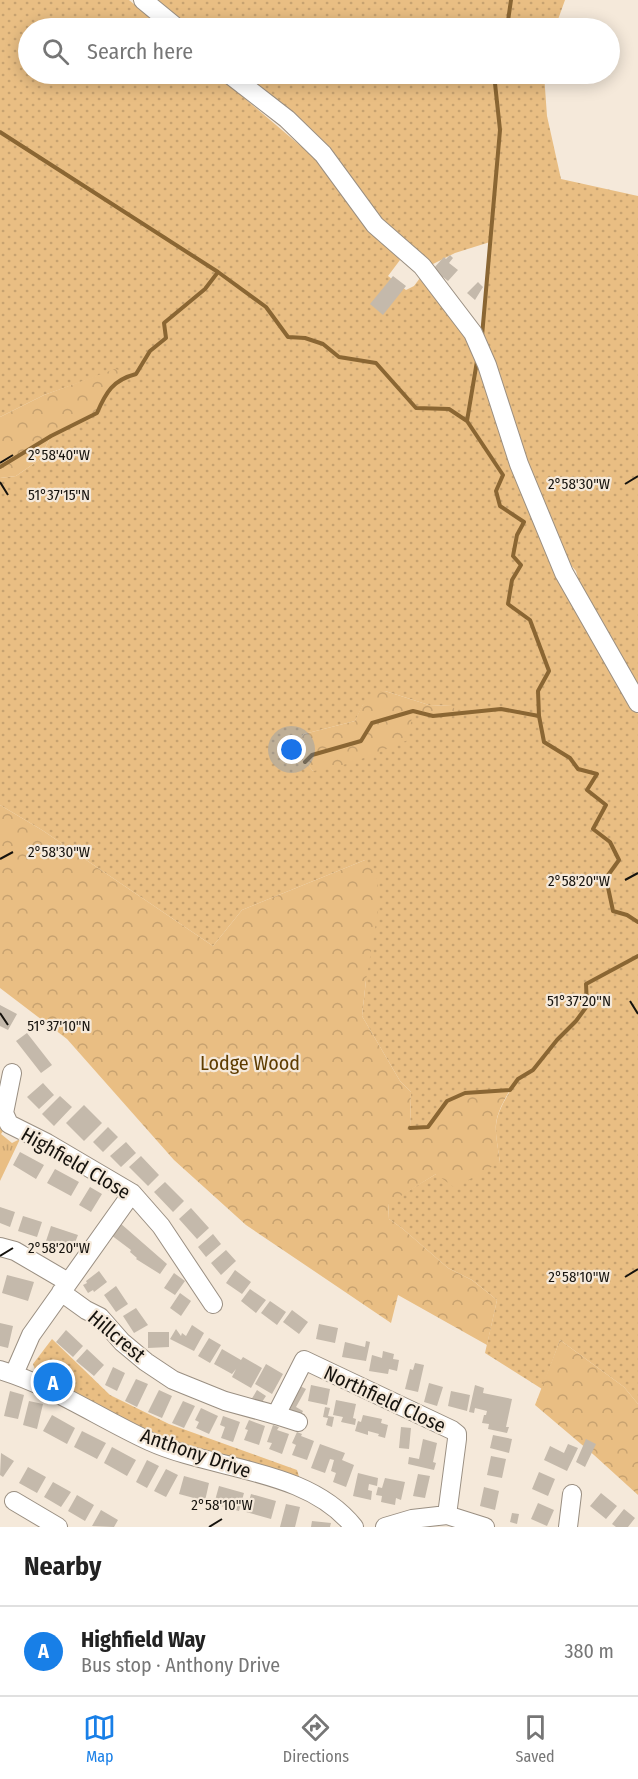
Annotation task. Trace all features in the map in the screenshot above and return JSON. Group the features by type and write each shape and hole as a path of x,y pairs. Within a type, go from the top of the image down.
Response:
{"street":[{"path":"143,0 165,18"},
{"path":"242,84 287,120 323,154 375,225 422,266 473,333 487,365 519,464 564,573 638,704"},
{"name":"Highfield Close","path":"12,1073 4,1113 9,1124 47,1143 132,1193 161,1226 213,1304"},
{"path":"7,1372 132,1193"},
{"name":"Hillcrest","path":"0,1247 15,1251 65,1287 86,1310 100,1317 122,1342 173,1380 225,1401 298,1422"},
{"name":"Northfield Close","path":"276,1414 304,1360 452,1430 457,1434 447,1515"},
{"name":"Anthony Drive","path":"7,1372 41,1385 151,1442 281,1481 319,1496 344,1514 354,1527"},
{"path":"568,1527 572,1494"},
{"path":"14,1501 58,1527"},
{"path":"384,1527 412,1519 447,1515 485,1527"}],"green space":[{"path":"0,0 129,0 151,18 18,18 18,84 228,84 323,165 350,202 400,260 388,276 406,290 414,286 420,278 458,320 597,646 638,714 638,1404 624,1387 560,1340 542,1389 485,1353 497,1300 472,1280 448,1268 389,1219 388,1203 436,1174 500,1162 496,1125 510,1091 465,1093 447,1101 428,1127 410,1128 411,1092 400,1081 362,1016 366,980 365,860 242,910 213,946 42,830 0,805 0,478 16,476 39,460 51,436 97,413 111,388 134,374 115,370 44,395 0,417","holes":["385,691 429,705 452,706 433,716 413,711 313,771 293,746 304,734 355,721 363,705"]},
{"path":"151,0 565,0 559,18 174,18"},
{"path":"246,84 545,84 547,116 561,179 638,196 638,691 582,593 576,571 564,557 481,340 490,242 455,253 429,266"},
{"path":"115,369 136,374 121,380 111,388 97,413 51,436 39,460 16,476 0,478 0,417 44,395"},
{"path":"385,691 429,705 452,706 459,714 433,716 413,711 408,740 362,759 326,769 313,771 292,746 304,734 355,721 369,697"},
{"name":"Lodge Wood","path":"0,805 42,830 213,946 242,910 365,860 376,873 380,900 362,1016 400,1081 411,1092 410,1128 428,1126 447,1101 465,1093 510,1090 500,1110 496,1125 500,1162 455,1188 436,1174 388,1204 389,1219 448,1268 472,1280 497,1300 487,1345 398,1295 391,1323 246,1225 174,1160 67,1039 0,988"},
{"path":"0,1127 3,1131 1,1134 12,1143 20,1139 0,1181"},
{"path":"52,1339 110,1395 169,1424 297,1470 301,1483 134,1429 37,1375 33,1364"},
{"path":"560,1340 624,1387 638,1404 638,1495 535,1405"}],"building":[{"path":"450,255 453,258 449,263 458,270 448,281 443,277 441,280 433,269 444,257 446,259"},
{"path":"393,276 406,286 383,315 370,304"},
{"path":"478,282 483,287 475,300 467,293"},
{"path":"0,1005 17,1014 8,1030 0,1026"},
{"path":"27,1033 52,1065 41,1073 16,1041"},
{"path":"43,1083 54,1095 39,1109 27,1097"},
{"path":"60,1096 72,1107 54,1126 42,1114"},
{"path":"84,1105 102,1123 84,1141 66,1123"},
{"path":"108,1127 118,1137 103,1152 93,1142"},
{"path":"126,1142 136,1153 121,1167 110,1156"},
{"path":"20,1152 44,1165 36,1179 13,1165"},
{"path":"141,1156 159,1175 148,1186 129,1167"},
{"path":"55,1169 79,1182 71,1196 47,1183"},
{"path":"165,1182 184,1201 173,1212 154,1192"},
{"path":"90,1187 102,1194 91,1212 79,1205"},
{"path":"0,1207 15,1212 10,1227 0,1223"},
{"path":"191,1208 209,1228 197,1239 179,1219"},
{"path":"23,1216 42,1222 37,1237 18,1231"},
{"path":"120,1223 167,1264 160,1274 136,1259 130,1252 131,1250 111,1235"},
{"path":"51,1226 78,1235 72,1250 46,1241"},
{"path":"213,1234 221,1244 206,1257 198,1247"},
{"path":"226,1250 236,1261 221,1275 211,1263"},
{"path":"235,1270 251,1282 242,1294 226,1283"},
{"path":"99,1271 107,1282 94,1292 93,1290 88,1293 83,1285"},
{"path":"174,1273 185,1281 175,1295 164,1288"},
{"path":"7,1275 34,1282 28,1301 2,1293"},
{"path":"116,1286 128,1304 116,1312 104,1295"},
{"path":"250,1289 266,1300 256,1313 241,1301"},
{"path":"180,1293 191,1301 181,1316 170,1308"},
{"path":"270,1301 286,1312 277,1325 261,1313"},
{"path":"136,1308 148,1325 134,1333 123,1316"},
{"path":"292,1310 308,1322 299,1334 283,1322"},
{"path":"0,1323 13,1326 8,1348 0,1346"},
{"path":"319,1324 338,1328 335,1343 316,1339"},
{"path":"192,1325 204,1333 194,1351 170,1339 176,1329 181,1336 182,1333 186,1336"},
{"path":"66,1330 83,1346 73,1357 56,1342"},
{"path":"148,1332 169,1332 169,1347 148,1348"},
{"path":"209,1338 221,1345 210,1363 198,1356"},
{"path":"366,1341 370,1342 366,1361 342,1357 345,1342 365,1347"},
{"path":"87,1349 104,1365 94,1376 76,1361"},
{"path":"222,1349 262,1368 251,1388 232,1377 236,1369 232,1374 214,1364"},
{"path":"383,1351 394,1354 393,1359 399,1360 397,1371 389,1369 388,1374 369,1371 372,1355 382,1358"},
{"path":"415,1363 424,1365 418,1392 405,1389 410,1369 413,1370"},
{"path":"266,1364 283,1374 272,1394 255,1384"},
{"path":"113,1367 125,1373 117,1391 105,1385"},
{"path":"136,1379 148,1384 137,1407 125,1401"},
{"path":"429,1383 443,1387 437,1406 424,1402"},
{"path":"298,1385 306,1389 296,1407 303,1411 299,1419 283,1412"},
{"path":"311,1385 330,1389 327,1405 308,1401"},
{"path":"475,1385 484,1388 483,1393 512,1399 506,1427 509,1427 507,1433 488,1429 489,1424 482,1423 487,1411 475,1408 474,1413 469,1412"},
{"path":"159,1390 172,1396 162,1418 148,1412"},
{"path":"257,1390 266,1396 260,1405 251,1400"},
{"path":"10,1391 24,1395 18,1419 4,1416"},
{"path":"451,1391 470,1395 467,1411 448,1406"},
{"path":"336,1400 356,1404 353,1418 356,1419 355,1425 341,1422 343,1417 333,1415"},
{"path":"29,1401 43,1404 37,1429 23,1425"},
{"path":"183,1401 195,1406 184,1428 172,1423"},
{"path":"325,1407 330,1408 328,1416 334,1417 332,1427 326,1425 328,1418 323,1417"},
{"path":"201,1408 218,1416 209,1434 196,1428 199,1422 195,1420"},
{"path":"52,1415 75,1428 67,1444 43,1431"},
{"path":"363,1415 382,1419 381,1423 388,1425 385,1438 368,1431 368,1435 355,1431"},
{"path":"223,1416 240,1422 233,1442 221,1438 225,1427 220,1425"},
{"path":"249,1420 265,1426 259,1445 244,1440"},
{"path":"273,1425 279,1427 277,1430 289,1434 282,1454 269,1449 272,1443 267,1442"},
{"path":"401,1427 411,1428 409,1449 399,1448"},
{"path":"82,1431 106,1443 97,1459 74,1447"},
{"path":"297,1432 314,1441 307,1460 292,1455 296,1445 292,1443"},
{"path":"493,1435 512,1439 509,1453 490,1448"},
{"path":"423,1439 437,1443 433,1462 436,1463 434,1470 408,1464 409,1457 419,1459"},
{"path":"586,1439 596,1444 585,1467 576,1462"},
{"path":"320,1444 345,1453 342,1460 354,1465 346,1487 333,1482 336,1473 331,1471 334,1460 330,1459 325,1473 311,1468"},
{"path":"568,1444 578,1448 567,1471 544,1460 550,1446 564,1453"},
{"path":"112,1447 136,1460 127,1476 104,1463"},
{"path":"1,1453 14,1461 3,1477 0,1475"},
{"path":"491,1456 506,1459 502,1478 487,1475"},
{"path":"147,1460 159,1466 147,1488 136,1482"},
{"path":"28,1467 46,1477 37,1493 19,1483"},
{"path":"166,1469 178,1475 166,1497 154,1491"},
{"path":"539,1472 555,1479 548,1496 532,1489"},
{"path":"358,1473 378,1478 377,1486 369,1484 368,1490 372,1491 371,1500 353,1496"},
{"path":"418,1474 430,1476 425,1498 413,1496"},
{"path":"184,1476 209,1483 205,1501 179,1494"},
{"path":"385,1478 405,1482 401,1500 396,1498 395,1505 381,1502 382,1496 376,1495 378,1487 382,1488"},
{"path":"53,1482 71,1492 61,1507 44,1497"},
{"path":"219,1486 244,1493 239,1511 214,1504"},
{"path":"484,1487 499,1491 495,1510 480,1506"},
{"path":"601,1493 617,1506 606,1519 590,1506"},
{"path":"251,1494 276,1501 271,1519 246,1512"},
{"path":"77,1495 94,1505 85,1521 68,1511"},
{"path":"538,1503 554,1510 547,1526 531,1519"},
{"path":"286,1504 300,1507 295,1527 280,1527"},
{"path":"624,1509 635,1518 628,1527 616,1527 612,1524"},
{"path":"101,1510 118,1520 114,1527 92,1526"},
{"path":"512,1513 519,1514 517,1524 510,1522"},
{"path":"312,1521 331,1523 330,1527 311,1527"}],"waterway":[{"path":"508,18 511,0"},
{"path":"482,336 500,130 495,84"},
{"path":"0,132 218,272 266,307 288,337 305,338 323,344 339,357 376,363 416,408 449,409 467,421 503,475 496,491 500,506 524,522 517,535 513,556 521,565 512,580 508,604 530,620 549,671 538,691 539,716 544,742 570,758 578,769 597,774 587,790 606,805 593,829 610,842 619,860 606,878 613,911 627,915 638,922"},
{"path":"0,467 51,436 97,413 111,388 121,380 136,374 150,351 166,338 164,323 205,289 218,272"},
{"path":"467,421 477,361"},
{"path":"305,762 312,755 361,741 372,723 413,711 433,716 501,709 539,716"},
{"path":"410,1128 428,1127 447,1101 465,1093 510,1090 518,1079 533,1070 587,1006 586,984 638,956"}],"place":[{"name":"Highfield Way","path":"53,1382"}]}
